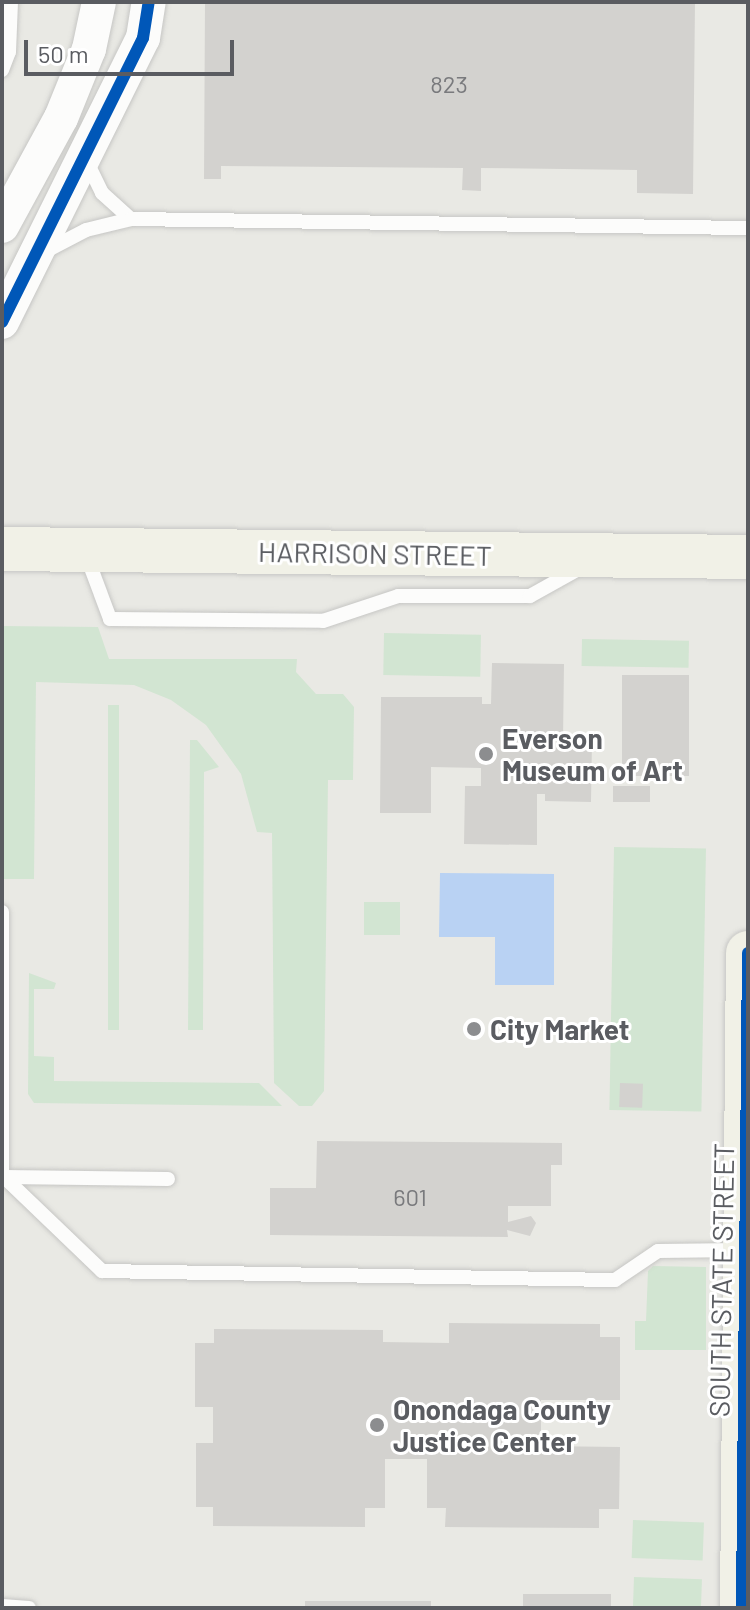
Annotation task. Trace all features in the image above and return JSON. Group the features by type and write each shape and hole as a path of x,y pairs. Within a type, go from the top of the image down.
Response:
{"main road":[{"name":"HARRISON STREET","path":"2,549 748,557"},
{"name":"SOUTH STATE STREET","path":"742,1608 748,953"}],"street":[{"path":"2,226 61,118 89,49 99,2"},
{"path":"2,322 30,260 143,38 149,2"}],"lane":[{"path":"2,70 11,2"},
{"path":"84,156 102,193 131,219"},
{"path":"30,260 86,230 131,219 748,228"},
{"path":"84,549 110,619 323,621 398,596 530,596 601,556"},
{"path":"2,912 3,1177 102,1271 615,1280 658,1251 745,1250"},
{"path":"3,1177 168,1179"},
{"path":"2,1606 29,1608"}],"green space":[{"path":"2,626 98,627 109,659 297,659 296,672 316,694 343,694 354,707 353,780 328,780 324,1091 312,1106 299,1106 274,1083 272,833 257,832 241,774 206,725 171,700 134,685 36,682 34,879 2,879"},
{"path":"384,633 481,635 480,677 383,675"},
{"path":"582,639 689,641 689,668 582,666"},
{"path":"108,705 119,705 119,1030 108,1030"},
{"path":"190,740 197,740 219,767 204,772 203,1030 188,1030"},
{"path":"614,847 706,849 701,1112 609,1110"},
{"path":"364,902 400,902 400,935 364,935"},
{"path":"29,973 56,983 54,989 34,989 34,1056 54,1057 54,1081 259,1083 282,1106 34,1103 28,1094"},
{"path":"653,1266 706,1267 706,1350 635,1350 635,1321 646,1321 648,1271"},
{"path":"633,1520 704,1522 703,1560 632,1558"},
{"path":"634,1577 702,1579 701,1608 633,1608"}],"water":[{"path":"440,873 554,874 554,985 495,985 495,937 439,937"}],"building":[{"path":"205,2 695,2 693,194 637,193 637,170 481,168 481,191 462,190 463,168 221,166 221,179 204,179"},
{"name":"Everson Museum of Art","path":"492,663 564,664 563,740 592,740 591,802 545,801 545,794 537,794 537,845 464,844 465,786 481,786 481,768 431,767 431,813 380,813 381,697 482,697 482,704 491,704"},
{"path":"622,675 689,675 689,776 622,776"},
{"path":"613,786 650,786 650,802 613,802"},
{"path":"620,1083 643,1084 642,1108 619,1107"},
{"path":"317,1141 562,1143 562,1165 551,1165 551,1206 508,1206 508,1222 531,1216 536,1223 530,1236 507,1230 508,1237 270,1235 270,1188 316,1188"},
{"name":"Onondaga County Justice Center","path":"449,1323 600,1324 600,1337 620,1337 620,1400 541,1400 541,1446 620,1447 619,1509 599,1509 599,1528 445,1527 446,1508 427,1508 427,1459 385,1459 385,1508 365,1508 365,1527 213,1526 213,1507 196,1507 196,1443 213,1443 213,1407 195,1407 195,1343 214,1343 214,1329 383,1330 383,1342 449,1343"},
{"path":"523,1594 611,1594 611,1608 523,1608"},
{"path":"305,1601 431,1601 431,1608 305,1608"}],"cycle path":[{"path":"2,322 143,38 149,2"},
{"path":"742,1608 748,953"}],"place":[{"name":"Everson Museum of Art","path":"486,754"},
{"name":"City Market","path":"474,1029"},
{"name":"Onondaga County Justice Center","path":"377,1425"}]}
